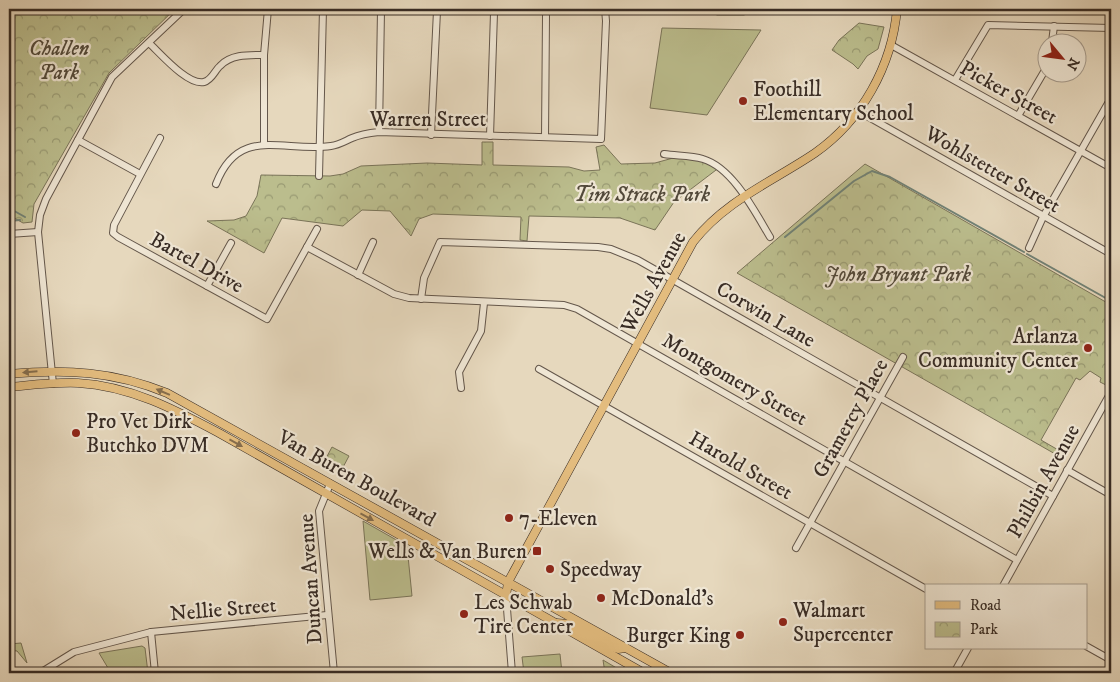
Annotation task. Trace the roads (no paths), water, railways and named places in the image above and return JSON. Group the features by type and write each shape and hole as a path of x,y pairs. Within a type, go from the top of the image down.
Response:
{"main road":[{"name":"Wells Avenue","path":"506,596 508,582 694,242 707,224 744,195 816,152 838,133 858,111 873,88 891,45 897,9"},
{"name":"Van Buren Boulevard","path":"9,374 82,371 126,379 165,392 672,673"},
{"path":"85,384 95,381 124,384 126,379"},
{"name":"Van Buren Boulevard","path":"9,387 85,384 132,393 169,407 644,673"},
{"path":"169,407 180,407 206,420 211,416"},
{"path":"552,622 570,624 611,647 618,649 626,648"}],"street":[{"path":"53,384 38,232 40,215 46,199 112,77 184,9"},
{"path":"264,145 264,55 268,9"},
{"path":"319,176 324,9"},
{"name":"Warren Street","path":"216,184 221,170 236,153 264,145 332,146 366,133 601,139 605,9"},
{"path":"378,132 381,10"},
{"path":"431,135 436,11"},
{"path":"490,136 494,13"},
{"path":"545,137 546,16"},
{"path":"955,80 988,25 1111,28"},
{"path":"1053,32 1054,26"},
{"path":"149,43 178,70 198,81 204,82 209,80 221,65 232,58 264,55"},
{"name":"Picker Street","path":"891,45 1111,168"},
{"path":"1018,116 1038,82"},
{"path":"1028,248 1111,98"},
{"name":"Wohlstetter Street","path":"858,111 1111,254"},
{"path":"78,140 140,174 160,138"},
{"path":"664,154 703,159 722,169 744,195 770,237"},
{"name":"Bartel Drive","path":"140,174 114,225 113,233 267,319 307,248"},
{"path":"307,248 317,229"},
{"path":"9,234 38,232"},
{"path":"358,275 373,242"},
{"name":"Corwin Lane","path":"421,300 424,278 440,242 611,249 638,260 1053,496"},
{"path":"207,286 231,243"},
{"name":"Montgomery Street","path":"307,248 394,294 421,300 564,305 577,309 845,460 1017,560"},
{"path":"9,263 9,271"},
{"path":"461,388 459,372 482,331 484,302"},
{"name":"Gramercy Place","path":"796,548 903,356"},
{"name":"Harold Street","path":"539,369 925,588"},
{"name":"Philbin Avenue","path":"1004,584 1111,392"},
{"path":"1067,470 1111,495"},
{"name":"Duncan Avenue","path":"330,484 319,511 327,615 334,673"},
{"path":"506,596 512,673"},
{"name":"Nellie Street","path":"40,673 74,652 151,632 327,615"},
{"path":"151,632 155,673"},
{"path":"1088,647 1111,660"},
{"path":"954,673 967,650"}],"waterway":[{"path":"785,237 854,181 872,171 890,177 1024,252"},
{"path":"9,208 25,217"},
{"path":"9,221 20,220"},
{"path":"1027,254 1111,301"}],"place":[{"name":"Foothill Elementary School","path":"743,101"},
{"name":"Arlanza Community Center","path":"1088,348"},
{"name":"Pro Vet Dirk Butchko DVM","path":"76,433"},
{"name":"7-Eleven","path":"509,518"},
{"name":"Wells & Van Buren","path":"537,551"},
{"name":"Speedway","path":"550,569"},
{"name":"McDonald's","path":"601,598"},
{"name":"Les Schwab Tire Center","path":"464,614"},
{"name":"Walmart Supercenter","path":"783,622"},
{"name":"Burger King","path":"740,635"}],"park label":[{"name":"Challen Park","path":"59,60"},
{"name":"Tim Strack Park","path":"642,194"},
{"name":"John Bryant Park","path":"898,274"}]}
